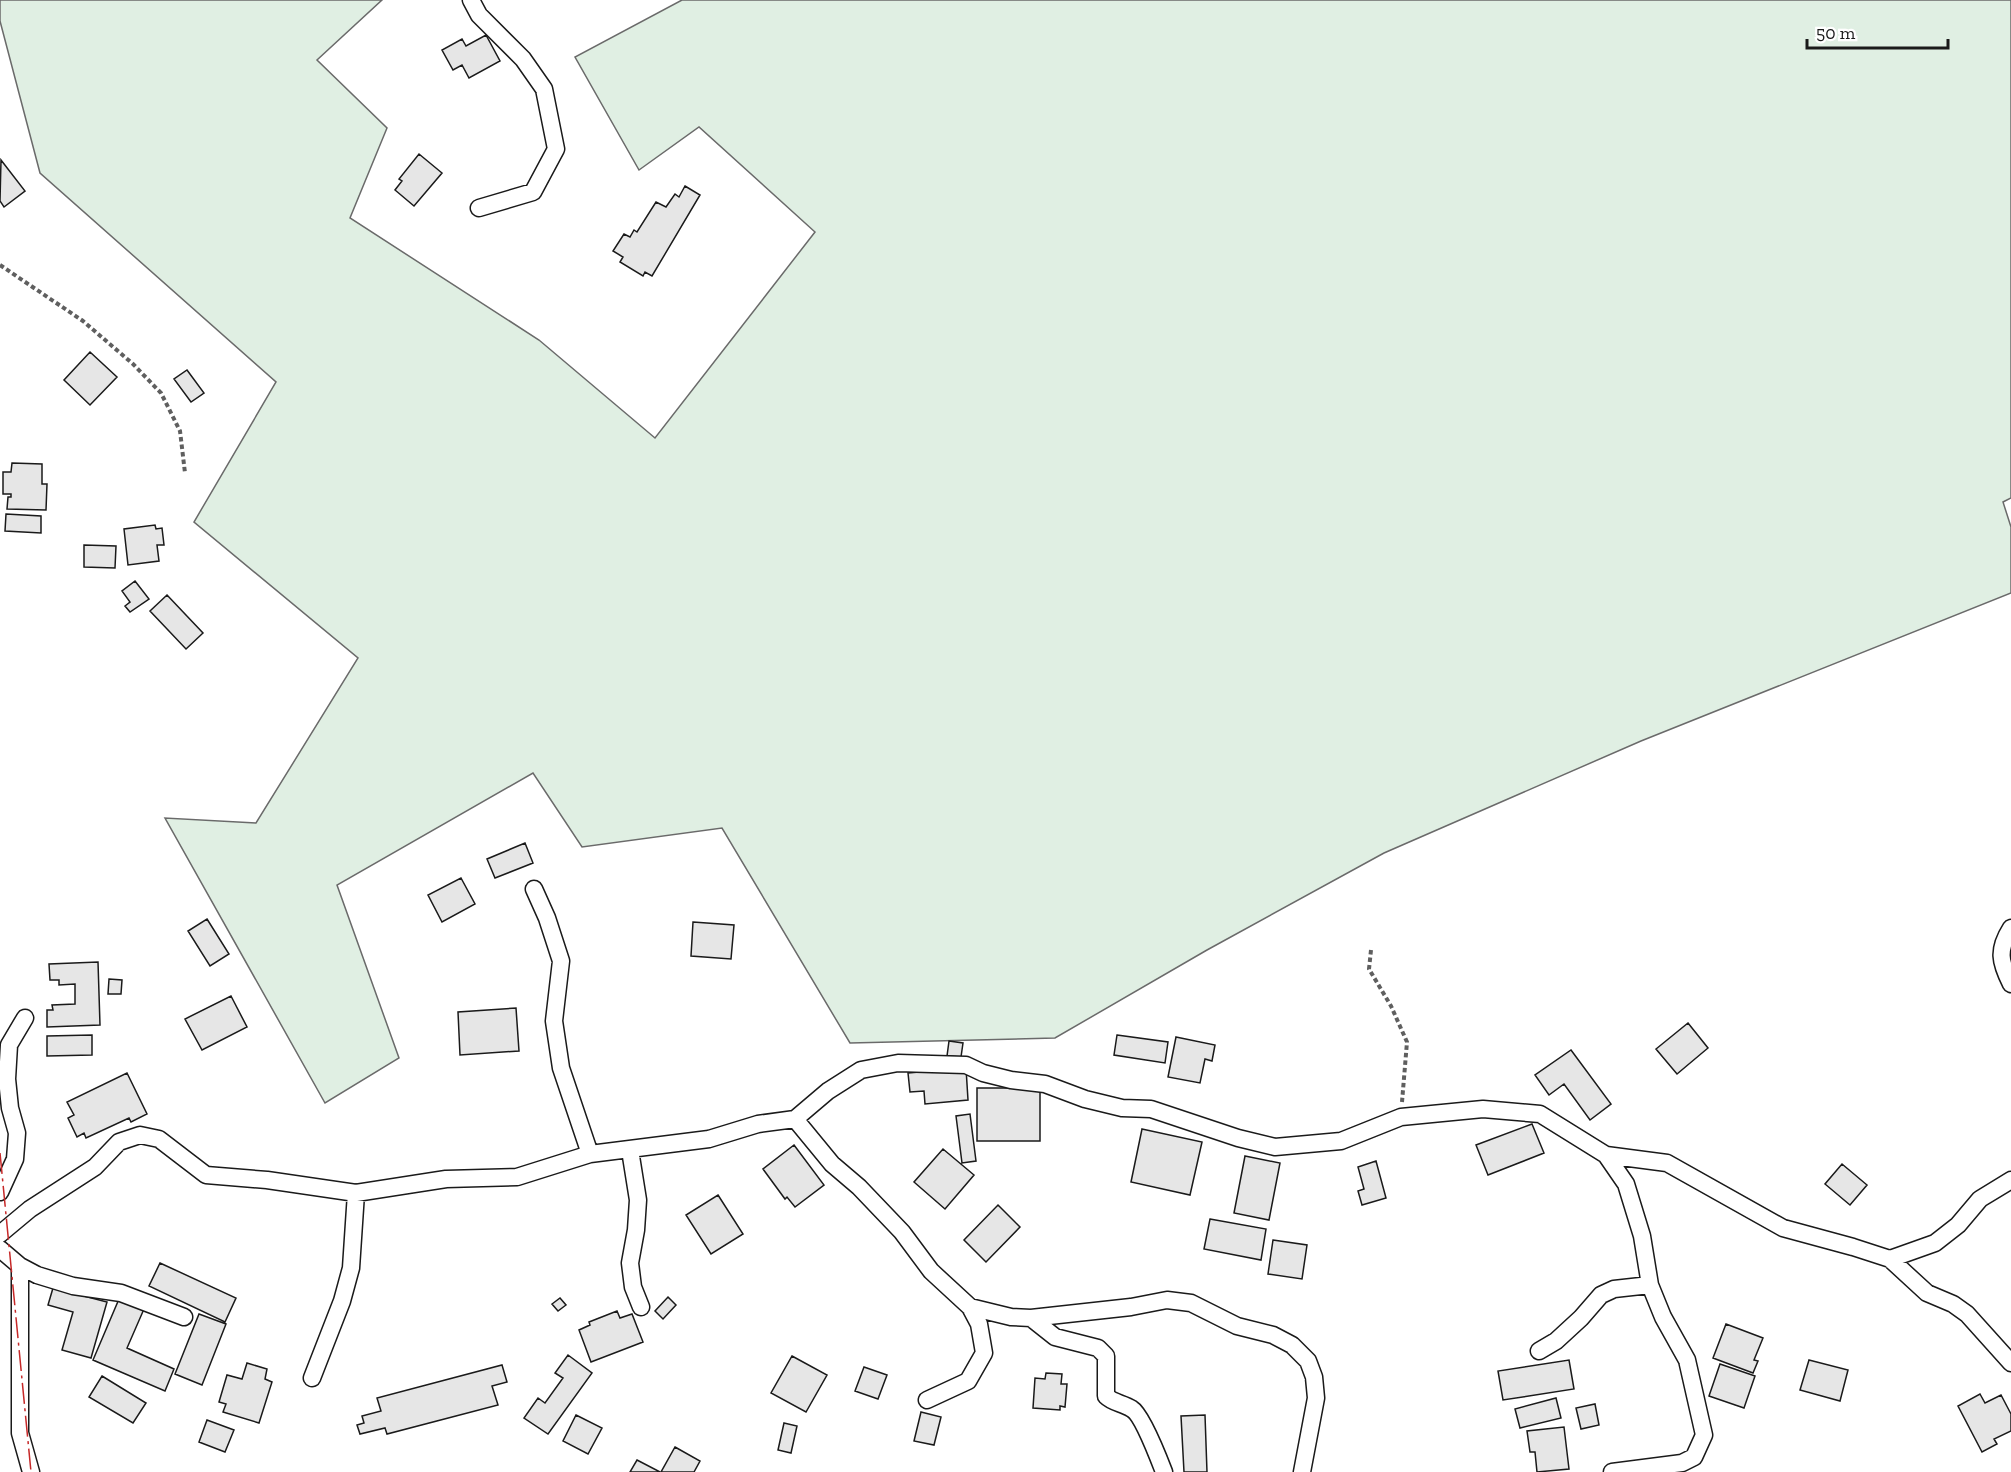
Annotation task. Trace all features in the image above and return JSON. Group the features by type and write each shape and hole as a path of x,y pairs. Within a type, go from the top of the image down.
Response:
{"street":[{"path":"471,0 479,15 523,59 544,89 556,149 533,192 479,208"},
{"path":"534,889 547,918 561,961 554,1021 561,1068 590,1154"},
{"path":"2011,928 2001,951 2002,967 2011,984"},
{"path":"0,1192 15,1159 17,1133 10,1108 7,1079 9,1045 25,1018"},
{"path":"0,1234 30,1209 95,1167 119,1142 140,1135 159,1138 206,1175 267,1180 356,1193 446,1179 517,1177 590,1154 709,1139 758,1124 795,1119 828,1091 861,1070 898,1063 966,1065 983,1073 1011,1080 1046,1084 1086,1100 1122,1108 1152,1108 1238,1138 1275,1147 1341,1141 1401,1117 1483,1110 1540,1114 1606,1155 1626,1184 1642,1236 1650,1285 1663,1317 1687,1360 1704,1435 1694,1457 1682,1463 1612,1472"},
{"path":"795,1119 832,1164 859,1187 902,1232 931,1271 970,1307 980,1324 984,1353 968,1381 927,1400"},
{"path":"630,1150 638,1200 630,1263 633,1287 641,1307"},
{"path":"1606,1155 1667,1163 1783,1228 1890,1259 1927,1293 1953,1304 1967,1314 2011,1363"},
{"path":"1890,1259 1935,1243 1958,1225 1980,1199 2011,1180"},
{"path":"312,1378 342,1301 351,1268 356,1193"},
{"path":"0,1249 20,1266 37,1275 73,1286 121,1293 184,1317"},
{"path":"20,1266 20,1432 31,1472"},
{"path":"1539,1351 1556,1341 1573,1326 1601,1295 1614,1289 1650,1285"},
{"path":"970,1307 1011,1317 1031,1318 1131,1307 1167,1300 1191,1303 1237,1326 1274,1335 1292,1345 1308,1361 1314,1377 1316,1398 1302,1472"},
{"path":"1031,1318 1055,1337 1098,1348 1106,1356 1106,1396 1134,1409 1164,1472"}],"path":[{"path":"0,266 83,321 133,364 161,393 180,430 185,473"},
{"path":"1371,950 1369,969 1391,1006 1407,1042 1401,1117"}],"green space":[{"path":"0,0 382,0 317,60 387,128 350,218 539,340 655,438 815,232 699,127 639,170 575,57 682,0 2011,0 2011,498 2003,502 2011,527 2011,593 1641,741 1384,853 1207,950 1055,1038 850,1043 722,828 582,847 533,773 337,885 399,1058 325,1103 165,818 256,823 358,658 194,522 276,382 40,173 0,21"}],"building":[{"path":"486,35 500,61 469,78 462,65 453,70 442,50 462,39 466,46"},
{"path":"419,154 442,173 414,206 395,190 402,181 399,179"},
{"path":"1,160 25,191 4,207 0,201"},
{"path":"685,186 700,195 652,276 645,272 643,276 620,262 623,257 613,251 624,234 630,237 634,230 637,232 656,202 666,207 675,194 679,197"},
{"path":"90,352 117,377 90,405 64,380"},
{"path":"187,370 204,393 191,402 174,379"},
{"path":"12,463 42,464 42,484 47,484 46,510 7,509 8,497 11,497 11,494 3,494 3,472 11,472"},
{"path":"6,514 41,516 41,533 5,531"},
{"path":"155,525 156,529 162,528 164,545 157,545 159,561 128,565 124,529"},
{"path":"84,545 116,546 115,568 84,567"},
{"path":"135,581 149,599 130,612 125,606 130,602 122,591"},
{"path":"167,595 203,633 186,649 150,611"},
{"path":"525,843 533,863 495,878 487,859"},
{"path":"461,878 475,904 442,922 428,895"},
{"path":"207,919 229,954 210,966 188,931"},
{"path":"693,922 734,925 731,959 691,956"},
{"path":"98,962 100,1025 47,1027 47,1010 53,1010 52,1005 75,1004 75,984 59,985 59,980 50,980 49,964"},
{"path":"109,979 122,980 121,994 108,994"},
{"path":"231,996 247,1027 202,1050 185,1019"},
{"path":"516,1008 519,1051 460,1055 458,1012"},
{"path":"1688,1023 1708,1048 1677,1074 1656,1049"},
{"path":"92,1035 92,1055 47,1056 47,1036"},
{"path":"1117,1035 1168,1042 1165,1063 1114,1055"},
{"path":"1176,1037 1215,1045 1212,1061 1205,1059 1200,1083 1168,1077"},
{"path":"949,1041 963,1043 961,1057 947,1056"},
{"path":"1571,1050 1611,1104 1590,1120 1564,1084 1549,1095 1535,1075"},
{"path":"966,1068 968,1100 925,1104 924,1091 910,1092 908,1073"},
{"path":"127,1073 147,1114 131,1122 129,1118 86,1138 84,1133 77,1137 68,1118 74,1115 67,1102"},
{"path":"977,1088 1040,1088 1040,1141 977,1141"},
{"path":"970,1114 976,1161 962,1163 956,1116"},
{"path":"1532,1124 1544,1153 1488,1175 1476,1145"},
{"path":"1142,1129 1202,1142 1190,1195 1131,1182"},
{"path":"794,1145 824,1185 795,1207 787,1197 785,1199 763,1169"},
{"path":"943,1149 974,1175 945,1209 914,1182"},
{"path":"1245,1156 1280,1163 1269,1220 1234,1213"},
{"path":"1376,1161 1386,1198 1362,1205 1358,1191 1364,1189 1358,1167"},
{"path":"1842,1164 1867,1185 1850,1205 1825,1184"},
{"path":"718,1195 743,1234 711,1254 686,1215"},
{"path":"998,1205 1020,1227 986,1262 964,1240"},
{"path":"1210,1219 1266,1229 1261,1260 1204,1249"},
{"path":"1273,1240 1307,1245 1302,1279 1268,1274"},
{"path":"160,1263 236,1298 225,1322 149,1286"},
{"path":"53,1288 107,1302 91,1358 62,1350 73,1312 48,1305"},
{"path":"668,1297 676,1305 663,1319 655,1311"},
{"path":"560,1298 566,1305 558,1311 552,1304"},
{"path":"119,1299 144,1309 127,1348 174,1369 165,1391 93,1360"},
{"path":"617,1311 620,1318 632,1314 643,1342 591,1362 579,1330 590,1325 589,1322"},
{"path":"199,1314 226,1324 202,1385 175,1374"},
{"path":"1726,1324 1763,1338 1754,1360 1758,1361 1753,1373 1713,1358"},
{"path":"568,1355 592,1373 548,1434 524,1418 538,1398 545,1403 563,1378 555,1373"},
{"path":"792,1356 827,1375 806,1412 771,1393"},
{"path":"1569,1360 1574,1389 1503,1400 1498,1371"},
{"path":"1809,1360 1848,1370 1840,1401 1800,1390"},
{"path":"247,1363 267,1369 265,1379 272,1382 259,1423 223,1412 226,1404 219,1402 227,1375 242,1379"},
{"path":"1720,1364 1755,1376 1744,1408 1709,1396"},
{"path":"502,1365 507,1382 492,1386 498,1405 387,1434 385,1428 360,1434 357,1425 364,1423 362,1416 381,1411 377,1398"},
{"path":"864,1367 887,1375 878,1399 855,1391"},
{"path":"1046,1373 1062,1374 1061,1384 1067,1384 1065,1407 1060,1406 1060,1410 1033,1408 1035,1378 1045,1379"},
{"path":"102,1376 146,1403 133,1423 89,1397"},
{"path":"1980,1394 1985,1403 2001,1395 2011,1414 2011,1431 1994,1439 1997,1444 1982,1452 1958,1406"},
{"path":"1556,1398 1561,1418 1520,1428 1515,1409"},
{"path":"1595,1404 1599,1425 1581,1429 1576,1408"},
{"path":"921,1412 941,1417 934,1445 914,1441"},
{"path":"576,1415 602,1428 588,1454 563,1441"},
{"path":"1205,1415 1207,1472 1184,1472 1181,1416"},
{"path":"207,1420 234,1430 225,1452 199,1442"},
{"path":"784,1423 797,1426 791,1453 778,1450"},
{"path":"1564,1427 1569,1469 1537,1472 1535,1452 1530,1452 1527,1431"},
{"path":"675,1447 700,1461 694,1472 661,1472"},
{"path":"637,1460 660,1472 630,1472"}],"power":[{"path":"0,1153 31,1472"}]}
